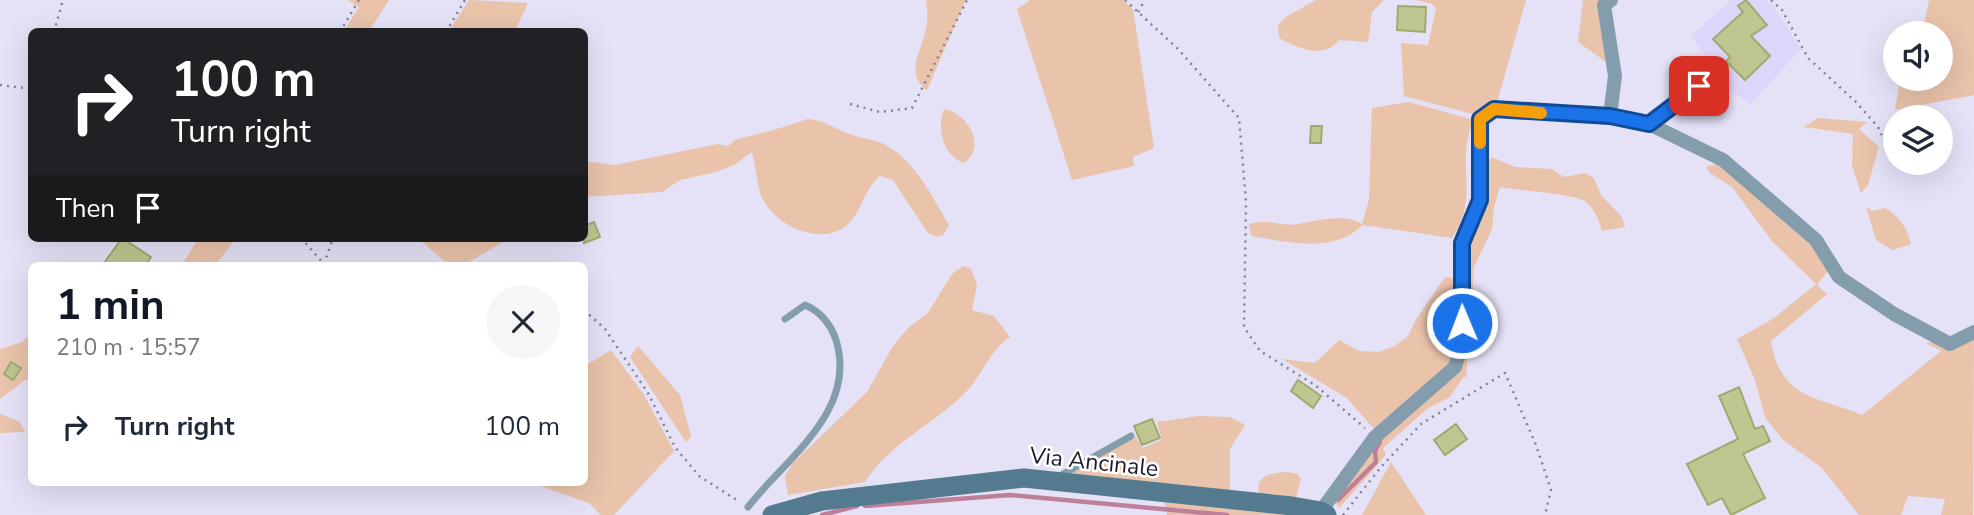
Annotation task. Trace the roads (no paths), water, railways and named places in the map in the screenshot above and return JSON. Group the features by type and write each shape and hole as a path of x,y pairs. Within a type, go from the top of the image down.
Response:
{"main road":[{"name":"Via Ancinale","path":"772,515 822,501 1024,478 1324,513"}],"street":[{"path":"1610,116 1615,76 1604,5 1611,0"},
{"path":"1324,513 1375,438 1455,367 1462,343 1462,243 1480,200 1480,119 1494,109 1610,116 1649,124 1723,160 1816,240 1839,276 1894,314 1950,344 1974,332"}],"lane":[{"path":"1649,124 1721,69"},
{"path":"748,507 811,436 837,396 842,376 841,358 833,332 818,310 805,306 785,319"},
{"path":"1052,481 1065,470 1131,436"}],"waterway":[{"path":"1338,500 1376,462 1375,451 1380,442"},
{"path":"865,506 1010,495 1227,515"},
{"path":"822,515 857,506"}]}
